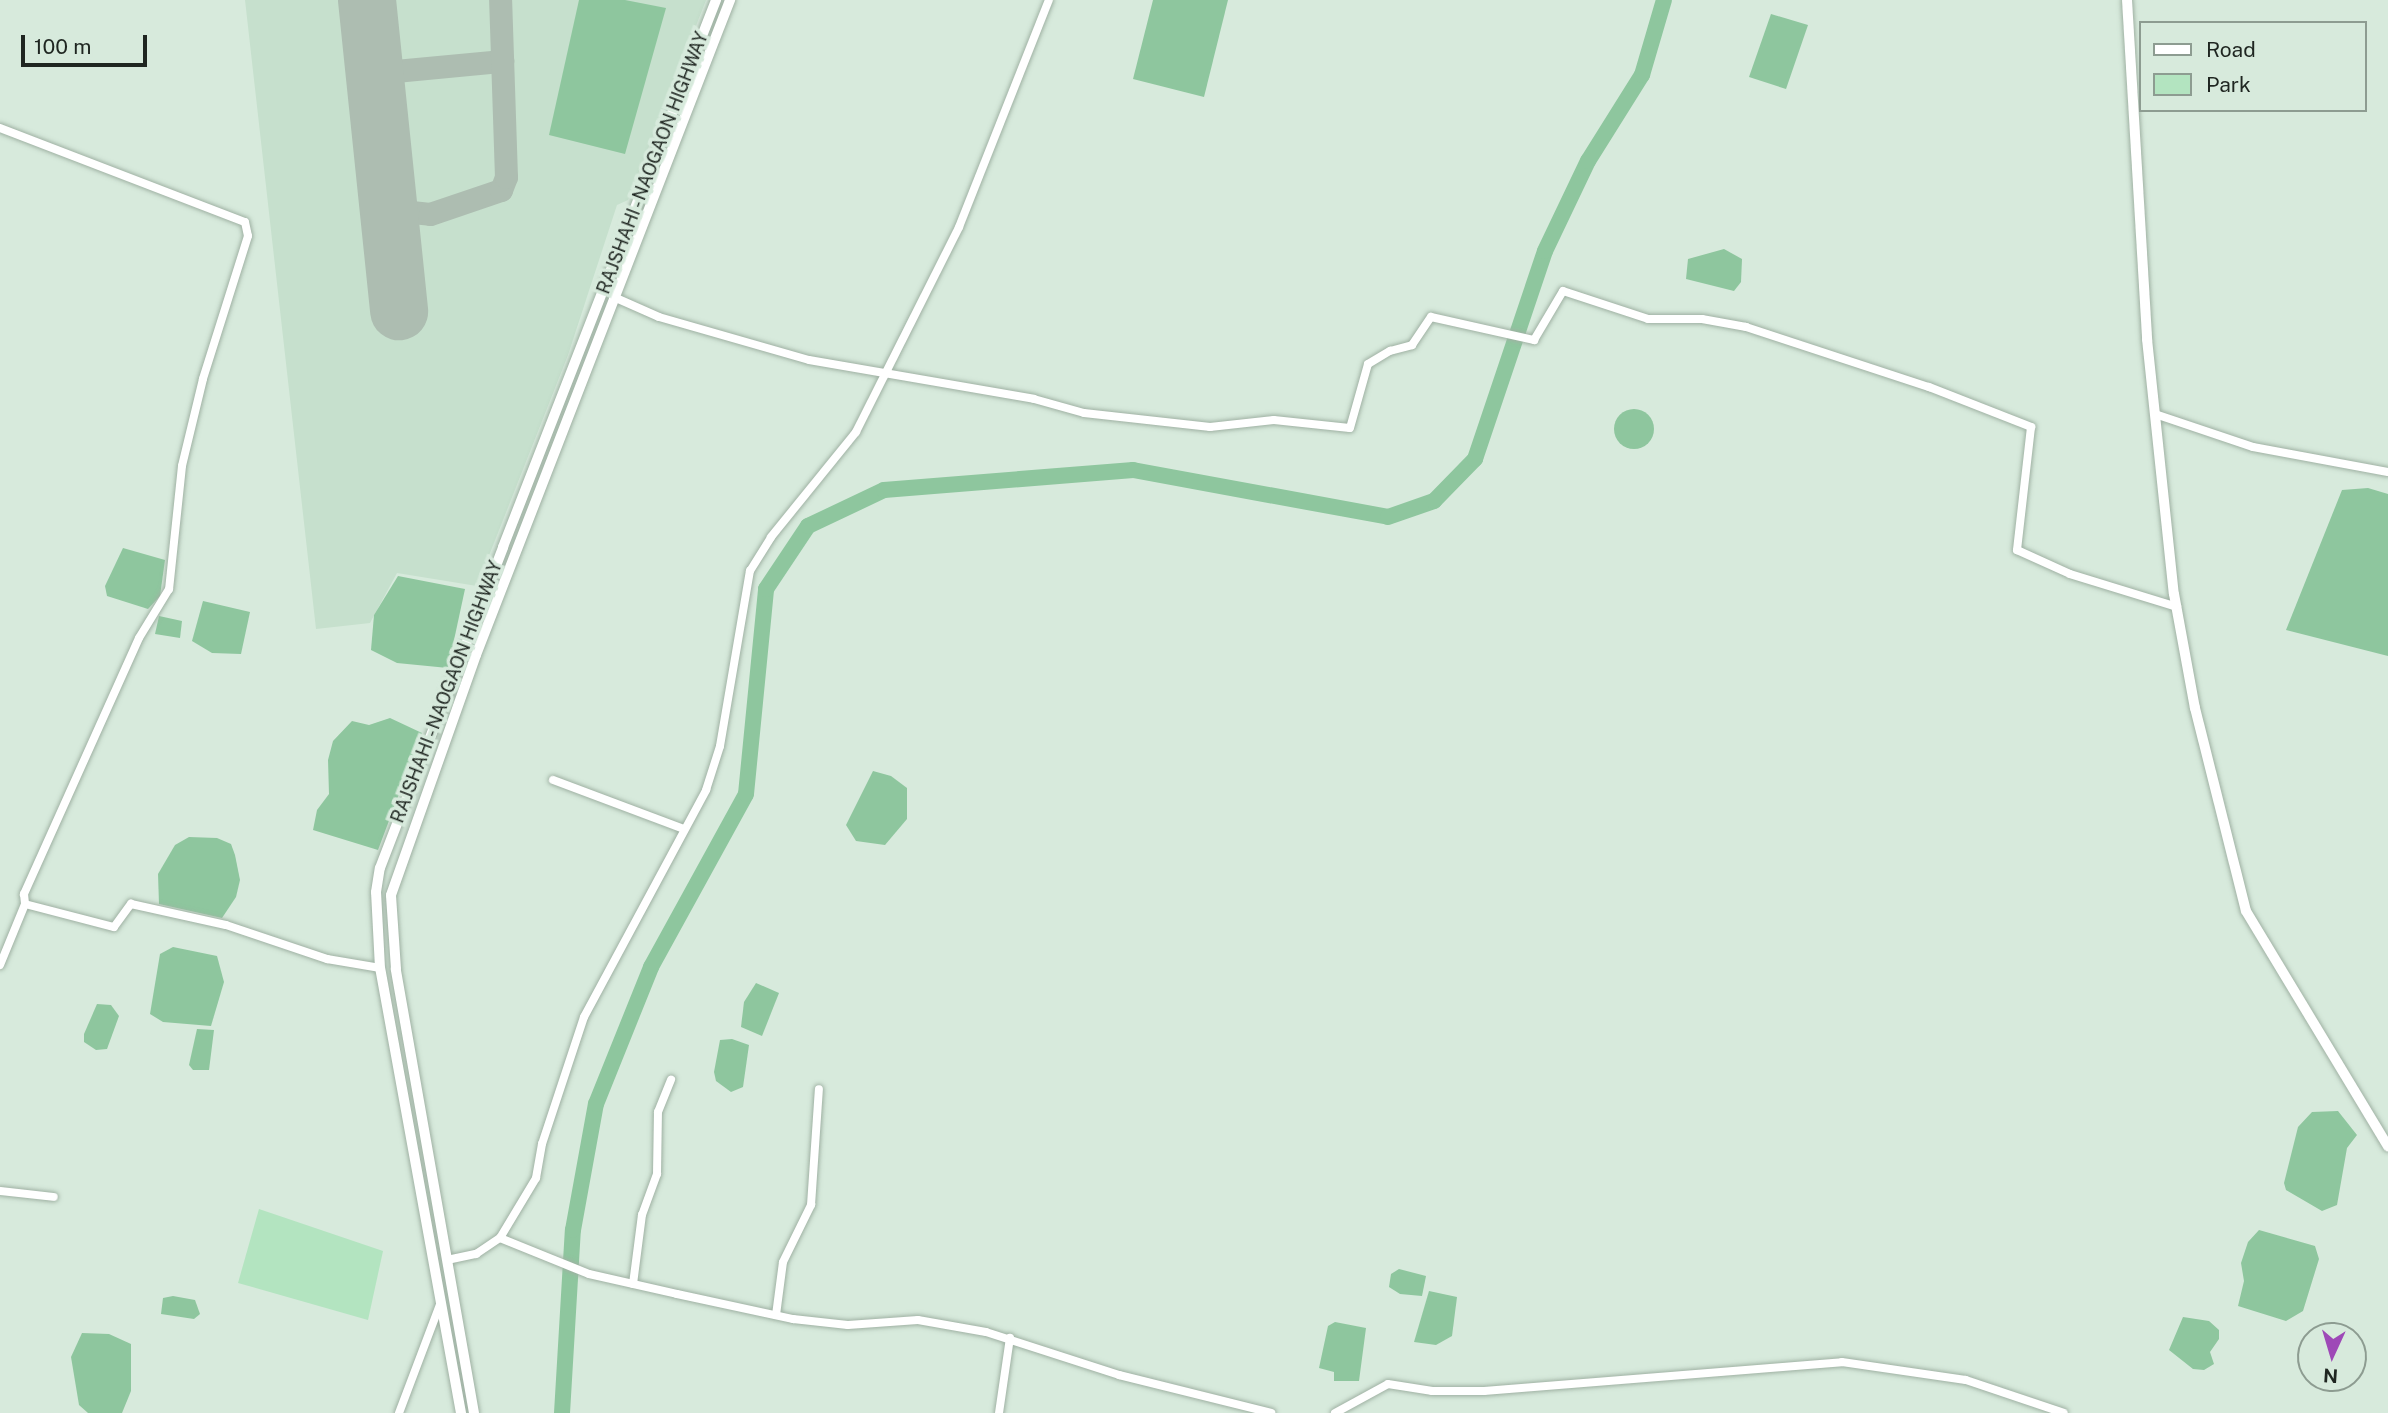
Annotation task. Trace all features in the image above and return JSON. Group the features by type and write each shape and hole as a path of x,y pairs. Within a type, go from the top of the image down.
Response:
{"main road":[{"name":"RAJSHAHI - NAOGAON HIGHWAY","path":"461,1413 380,968 374,921 380,868 716,0"},
{"name":"RAJSHAHI - NAOGAON HIGHWAY","path":"474,1413 414,1074 391,920 396,872 730,0"},
{"path":"2127,0 2136,189 2155,414 2177,607 2198,721 2246,911 2388,1146"},
{"path":"594,320 605,325"},
{"path":"400,1077 414,1074"},
{"path":"457,1388 470,1387"}],"street":[{"path":"447,1260 476,1254 500,1238 536,1178 545,1133 584,1017 706,790 720,746 750,571 771,537 856,432 960,227 1049,0"},
{"path":"0,128 245,222 248,236 203,379 183,466 169,589 139,638 24,894 25,904 0,965"},
{"path":"616,298 659,317 745,344 1150,424 1210,427 1274,420 1350,428 1368,364 1390,351 1412,345 1431,317 1534,340 1563,292 1648,319 1702,319 1746,327 2017,419 2031,427 2017,550 2070,575 2177,607"},
{"path":"2155,414 2253,447 2388,471"},
{"path":"553,780 684,829"},
{"path":"25,904 114,927 131,904 226,925 327,959 380,968"},
{"path":"634,1284 642,1215 657,1174 658,1112 671,1079"},
{"path":"776,1315 783,1262 811,1205 820,1089"},
{"path":"0,1191 54,1197"},
{"path":"500,1238 589,1274 776,1315 848,1325 918,1320 1010,1338 1119,1375 1271,1413"},
{"path":"399,1413 442,1299"},
{"path":"999,1413 1010,1338"},
{"path":"1335,1413 1388,1384 1432,1391 1483,1391 1842,1362 1966,1380 2064,1413"}],"shaded area":[{"path":"245,0 706,0 628,200 617,205 568,355 477,586 397,573 370,623 316,629"},
{"path":"579,0 625,0 666,8 625,154 549,135"},
{"path":"1153,0 1228,0 1204,97 1133,79"},
{"path":"1771,14 1808,25 1786,89 1749,77"},
{"path":"1724,249 1742,259 1741,282 1734,291 1686,279 1688,259"},
{"path":"1634,409 1648,415 1654,429 1648,443 1634,449 1620,443 1614,429 1620,415"},
{"path":"2368,488 2388,494 2388,656 2286,630 2342,490"},
{"path":"123,548 165,560 160,596 148,609 107,596 105,586"},
{"path":"398,576 465,589 448,668 397,663 371,650 374,615"},
{"path":"203,601 250,612 241,654 212,653 192,641"},
{"path":"159,616 182,621 180,638 155,634"},
{"path":"390,718 422,733 378,850 313,830 317,810 329,794 328,760 333,741 352,721 369,725"},
{"path":"873,771 891,776 907,788 907,819 885,845 856,841 846,825"},
{"path":"189,837 217,838 231,844 240,880 236,897 222,918 159,904 158,874 175,845"},
{"path":"173,947 217,956 224,982 211,1026 163,1022 150,1014 160,954"},
{"path":"756,983 779,993 762,1036 741,1027 744,1002"},
{"path":"97,1004 111,1005 119,1016 107,1049 96,1050 84,1042 84,1034"},
{"path":"197,1029 214,1030 209,1070 193,1070 189,1065"},
{"path":"732,1039 749,1045 743,1087 731,1092 716,1081 714,1072 720,1040"},
{"path":"2338,1111 2357,1135 2347,1148 2337,1205 2322,1211 2286,1190 2284,1183 2298,1127 2312,1112"},
{"path":"2259,1230 2315,1246 2319,1259 2303,1311 2286,1321 2238,1306 2244,1281 2241,1263 2248,1242"},
{"path":"1399,1269 1426,1276 1422,1296 1400,1294 1389,1287 1391,1274"},
{"path":"1429,1291 1457,1297 1452,1336 1436,1345 1414,1342"},
{"path":"173,1296 195,1300 200,1314 194,1319 161,1314 163,1298"},
{"path":"2183,1317 2209,1321 2219,1330 2219,1339 2210,1352 2214,1364 2204,1370 2193,1369 2169,1350"},
{"path":"1335,1322 1366,1328 1359,1381 1334,1381 1334,1372 1319,1368 1328,1326"},
{"path":"82,1333 109,1334 131,1344 131,1391 122,1413 88,1413 79,1405 71,1357"}],"green space":[{"path":"259,1209 383,1251 368,1320 238,1283"}],"waterway":[{"path":"562,1413 573,1230 596,1104 651,967 746,794 766,589 808,526 884,490 1133,470 1388,517 1434,501 1475,459 1545,251 1588,161 1642,75 1664,0"}],"taxiway":[{"path":"387,202 402,211 430,214 501,190 506,177 500,0"},
{"path":"374,73 502,61"}],"runway":[{"path":"367,0 399,311"}]}
